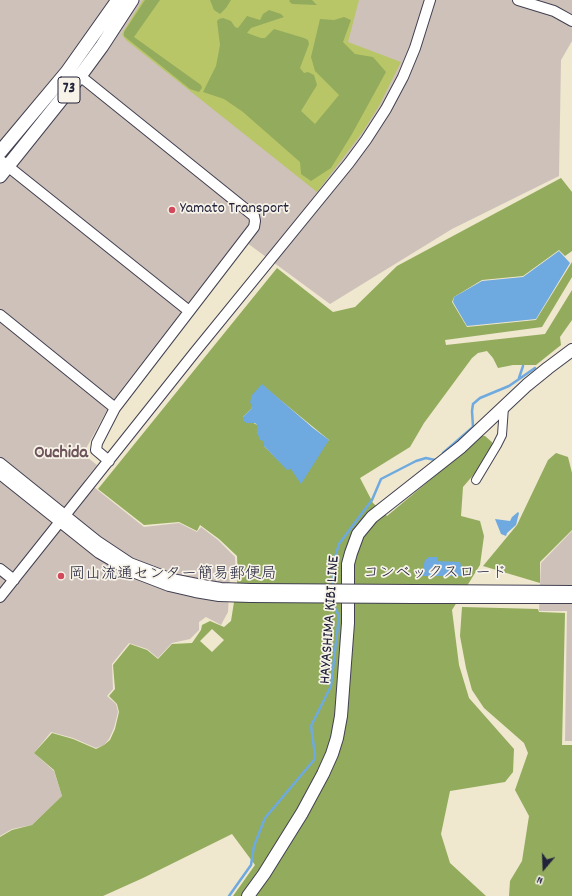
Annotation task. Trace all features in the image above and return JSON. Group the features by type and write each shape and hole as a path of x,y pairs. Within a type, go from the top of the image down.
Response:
{"main road":[{"name":"73","path":"0,152 67,72 118,0"},
{"name":"73","path":"3,167 80,76 102,46 132,0"},
{"name":"HAYASHIMA KIBI LINE","path":"248,896 264,874 302,813 323,774 337,738 341,716 348,623 348,564 358,534 372,517 451,456 548,368 572,350"}],"street":[{"path":"0,597 366,140 386,109 403,77 415,48 430,0"},
{"path":"518,0 554,10 572,21"},
{"path":"80,76 254,216 255,220 254,227 114,408 97,443 96,450 109,461"},
{"path":"3,167 190,311"},
{"path":"0,315 114,408"},
{"path":"476,480 502,435 504,407"},
{"name":"コンベックスロード","path":"0,463 103,555 122,567 169,586 219,596 251,593 415,594 572,598"},
{"name":"コンベックスロード","path":"0,474 63,519"},
{"path":"0,569 14,580"},
{"name":"コンベックスロード","path":"415,594 572,591"}],"shaded area":[{"path":"0,0 572,0 572,41 561,60 559,176 452,229 330,304 239,237 117,395 83,454 97,465 85,480 144,527 179,523 197,532 201,527 218,540 235,557 236,574 230,574 228,612 221,625 206,617 199,622 199,630 190,639 172,643 158,658 147,649 129,643 112,664 113,689 107,696 116,704 118,712 114,728 109,739 104,745 96,748 73,738 51,732 34,753 54,771 62,796 32,825 12,829 0,836"},
{"path":"572,531 572,741 565,741 567,611 539,611 541,563"}],"green space":[{"path":"143,0 359,0 348,42 401,62 379,106 362,133 317,192 126,40 122,35 123,32"},
{"path":"145,0 160,0 134,37 201,85 202,88 199,92 190,89 124,36 124,32"},
{"path":"210,0 231,0 220,14 214,10"},
{"path":"312,0 317,5 292,4 289,1"},
{"path":"269,10 281,14 284,17 251,28 247,33 265,38 274,29 308,40 309,44 300,68 304,73 308,72 314,75 317,85 301,111 315,124 339,95 315,71 311,57 320,19 334,20 344,17 351,20 343,42 355,54 373,57 386,72 352,134 331,168 311,181 301,174 300,162 243,112 224,99 203,92 216,66 220,45 217,21 223,18 231,21 235,27 238,28 247,16 260,20 263,14"},
{"path":"561,178 572,192 572,251 565,256 559,250 523,276 482,280 454,297 452,302 467,327 536,320 572,262 572,277 542,327 445,340 446,345 545,334 572,290 572,320 560,337 561,345 536,365 513,365 498,368 493,358 487,351 478,353 472,358 424,423 410,447 360,478 373,503 387,516 481,436 485,436 493,443 493,446 481,466 463,487 461,516 480,521 484,536 480,565 452,610 459,665 469,698 514,749 513,772 505,782 450,791 441,834 450,863 486,896 233,896 255,865 232,834 103,896 0,896 0,837 12,830 32,825 62,796 54,770 34,753 52,733 73,739 96,749 110,740 115,729 119,712 117,704 109,696 115,689 113,665 130,644 147,650 158,659 172,644 192,643 201,630 202,625 210,621 224,627 231,621 238,577 237,556 219,539 200,525 197,531 179,522 144,525 98,489 277,268 333,312 355,307 397,266","holes":["262,385 329,440 287,469 264,446 264,441 257,432 257,425 243,417 251,409","212,629 224,640 212,652 200,641"]},
{"path":"556,453 568,457 572,473 572,530 540,562 540,583 483,566 517,525 548,460"},
{"path":"462,607 538,609 539,612 565,613 562,745 572,745 572,896 509,896 510,881 522,861 529,816 515,790 528,753 524,743 484,708 472,690 460,636"}],"water":[{"path":"559,251 570,263 536,319 467,326 453,302 454,297 482,281 523,277"},
{"path":"262,384 329,440 301,484 291,469 287,470 264,446 264,441 260,440 257,432 257,425 255,423 246,423 243,420 243,417 251,409 252,406 250,402 252,395"},
{"path":"518,512 516,525 507,533 506,536 501,534 495,519 510,521"},
{"path":"429,557 437,557 437,561 460,562 464,576 421,576 425,560"}],"waterway":[{"path":"519,378 523,366"},
{"path":"443,453 473,427 473,404 480,398 509,386 535,368"},
{"path":"333,587 333,564 339,544 372,500 381,479 416,461 426,458 437,459"},
{"path":"229,896 251,865 254,846 265,818 314,760 315,755 311,726 331,686 339,616 335,608 334,600"}],"place":[{"name":"Yamato Transport","path":"172,210"},
{"name":"岡山流通センター簡易郵便局","path":"61,576"}],"district":[{"name":"Ouchida","path":"61,455"}]}
